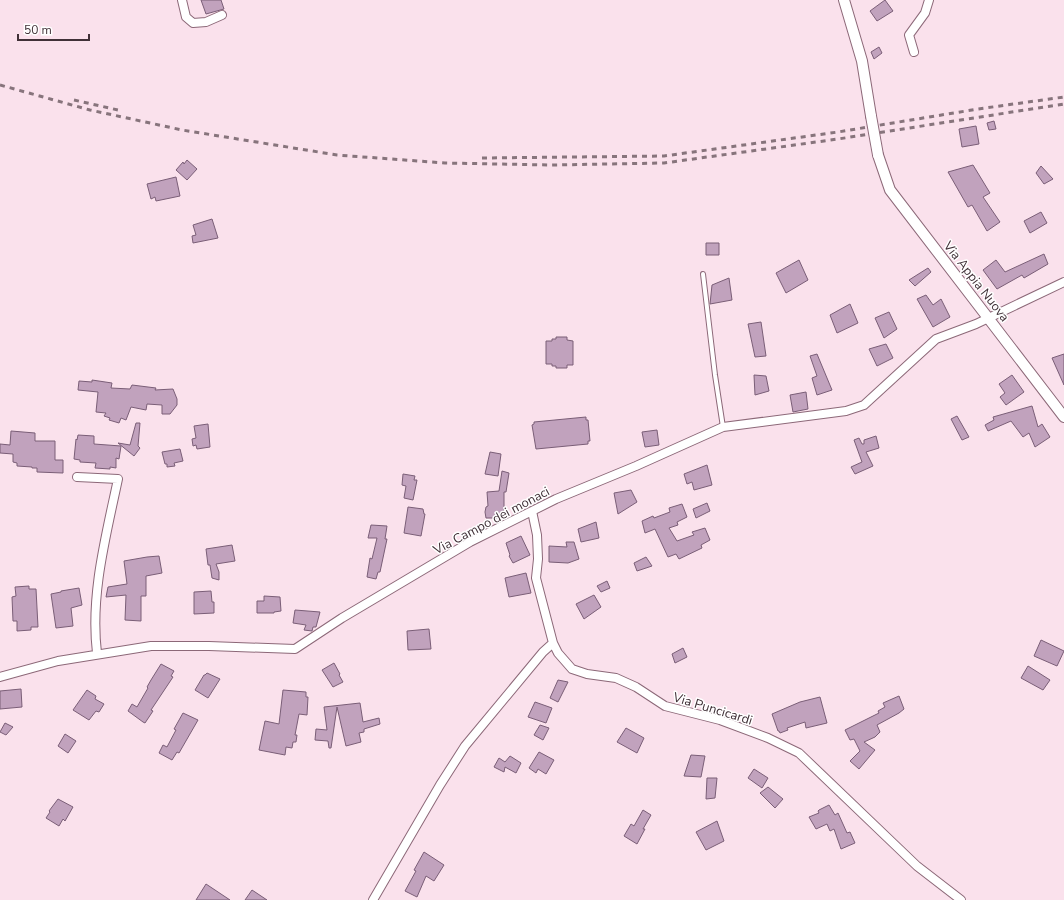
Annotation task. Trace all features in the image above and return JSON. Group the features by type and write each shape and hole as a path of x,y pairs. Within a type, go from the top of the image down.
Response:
{"street":[{"path":"182,0 186,17 194,23 206,22 222,15"},
{"name":"Via Appia Nuova","path":"844,0 862,61 878,155 890,190 1064,417"},
{"path":"914,52 909,35 925,13 929,0"},
{"name":"Via Campo dei monaci","path":"0,677 58,660 151,646 210,646 295,649 342,618 470,542 556,499 636,466 723,427 846,411 864,405 936,339 976,324 1064,282"},
{"path":"77,477 118,479 98,586 95,634 97,653"},
{"name":"Via Puncicardi","path":"532,511 537,535 538,559 536,578 553,643 558,653 572,669 587,674 616,678 636,687 665,706 720,720 768,738 799,753 917,866 960,900"},
{"path":"373,900 440,785 465,746 543,652 553,643"}],"lane":[{"path":"703,274 723,427"}],"building":[{"path":"201,0 221,0 224,9 206,14"},
{"path":"885,0 893,11 877,21 870,11"},
{"path":"879,47 882,53 874,59 871,52"},
{"path":"994,121 996,129 989,130 987,123"},
{"path":"976,126 979,144 962,147 959,129"},
{"path":"187,160 197,169 187,180 176,170 183,162 184,164"},
{"path":"973,165 990,193 983,197 1000,222 987,231 972,205 968,207 948,172"},
{"path":"1041,166 1053,179 1044,184 1036,173"},
{"path":"176,177 180,196 156,201 155,197 151,199 147,184"},
{"path":"1041,212 1047,223 1030,233 1024,221"},
{"path":"212,219 218,238 193,243 192,236 196,235 193,225"},
{"path":"706,243 719,243 719,255 706,255"},
{"path":"1044,254 1048,264 1024,278 1022,275 997,289 983,270 996,260 1005,272"},
{"path":"799,260 808,280 786,293 776,273"},
{"path":"928,268 931,272 915,286 909,280"},
{"path":"729,278 732,300 710,304 712,285"},
{"path":"926,295 933,305 941,299 950,317 933,327 917,299"},
{"path":"850,304 858,323 837,333 830,315"},
{"path":"889,312 897,329 884,338 875,318"},
{"path":"761,322 766,356 755,357 748,324"},
{"path":"556,337 567,337 567,340 573,341 573,365 567,365 567,368 556,368 556,366 552,366 552,364 546,364 546,341 552,341 552,339 556,339"},
{"path":"886,344 893,358 877,366 869,349"},
{"path":"817,354 832,390 817,395 812,378 817,376 810,356"},
{"path":"1064,354 1064,385 1052,358"},
{"path":"754,375 766,376 769,391 755,395"},
{"path":"1012,375 1024,392 1006,405 1000,397 1005,393 999,384"},
{"path":"92,380 112,383 111,388 130,389 132,385 156,388 155,390 173,389 177,399 177,405 170,414 162,414 162,405 147,404 146,410 131,407 126,420 121,418 119,423 109,420 110,418 104,416 106,413 96,412 98,392 78,390 79,381 92,382"},
{"path":"806,392 808,409 793,412 790,395"},
{"path":"1032,406 1038,427 1042,424 1050,437 1035,447 1029,433 1023,437 1011,421 988,431 985,425 994,420 993,417"},
{"path":"957,416 969,437 962,440 951,419"},
{"path":"586,417 586,420 588,420 590,441 588,441 588,444 536,449 532,425 534,422"},
{"path":"136,423 140,423 138,446 140,448 134,456 118,443 130,445"},
{"path":"208,424 210,447 197,449 196,445 193,446 192,439 196,438 194,426"},
{"path":"657,430 659,445 645,447 642,432"},
{"path":"11,431 35,433 35,441 55,441 55,460 63,460 63,473 37,472 37,468 17,466 17,463 13,462 13,454 0,453 0,444 10,445"},
{"path":"78,435 94,436 94,444 121,446 119,459 116,458 116,468 95,468 96,463 80,462 80,460 74,459 76,439 77,440"},
{"path":"876,436 879,448 866,452 873,466 855,474 851,467 862,462 854,440 859,438 862,444 864,444 864,440"},
{"path":"180,449 183,461 174,463 175,466 167,467 162,452"},
{"path":"490,452 501,454 498,476 485,474"},
{"path":"707,465 712,485 694,490 692,482 687,484 684,474"},
{"path":"502,471 509,473 506,492 504,492 502,518 486,518 485,512 486,507 488,506 487,492 499,491"},
{"path":"403,474 415,476 414,480 417,480 413,500 404,498 406,486 402,485"},
{"path":"631,490 637,502 618,514 614,493"},
{"path":"707,503 710,511 696,518 693,509"},
{"path":"682,504 687,517 677,522 678,525 669,528 677,541 694,535 692,532 705,528 710,540 701,545 702,548 679,559 676,554 668,557 655,529 645,533 642,521 653,516 654,518 670,512 669,508"},
{"path":"408,507 423,509 425,514 421,536 404,533"},
{"path":"596,522 599,538 581,542 578,529"},
{"path":"371,525 387,526 385,539 387,539 380,572 378,572 376,579 367,577 370,558 372,559 377,538 368,538"},
{"path":"521,536 530,555 513,563 509,556 506,543"},
{"path":"566,542 574,542 579,559 568,563 549,562 549,546 567,547"},
{"path":"232,545 235,561 216,564 219,572 219,580 212,578 210,565 208,565 206,549"},
{"path":"159,556 162,573 146,576 146,596 141,596 141,621 125,620 126,595 106,597 108,587 127,584 124,561"},
{"path":"646,557 652,566 637,571 634,563"},
{"path":"526,573 531,593 509,597 505,578"},
{"path":"607,581 610,588 601,592 597,586"},
{"path":"29,586 29,589 36,589 38,627 31,627 31,630 17,631 17,621 13,621 12,597 16,596 15,587"},
{"path":"79,588 82,605 71,608 73,626 56,628 51,594"},
{"path":"211,591 212,602 214,602 214,613 194,614 194,592"},
{"path":"594,595 601,607 584,619 576,604"},
{"path":"264,596 280,597 281,611 274,613 257,613 257,601 264,601"},
{"path":"295,610 320,612 316,627 313,627 312,631 304,630 306,625 293,623"},
{"path":"429,629 431,649 408,650 407,631"},
{"path":"1041,640 1064,651 1057,666 1034,656"},
{"path":"683,648 687,657 675,663 672,654"},
{"path":"334,663 343,682 333,687 322,670"},
{"path":"161,664 174,671 171,676 173,677 151,710 153,711 145,723 128,711 132,704 137,707"},
{"path":"1028,666 1050,680 1043,690 1021,678"},
{"path":"207,673 220,679 208,698 195,690 204,675"},
{"path":"558,680 568,682 558,702 550,698"},
{"path":"21,689 22,707 0,709 0,691"},
{"path":"87,690 96,696 95,699 104,704 99,712 96,711 89,720 73,710"},
{"path":"283,690 306,692 306,697 308,697 307,715 299,714 295,735 297,735 296,742 293,742 292,748 286,747 285,755 259,750 265,721 279,724"},
{"path":"899,696 904,709 877,725 880,732 875,737 864,742 875,750 859,769 850,761 860,751 854,739 850,740 845,730 879,713 878,711 885,707 883,703"},
{"path":"820,697 827,723 806,728 805,722 787,728 788,730 780,733 778,731 772,714 800,702"},
{"path":"535,702 552,708 546,723 528,717"},
{"path":"360,703 363,722 379,718 380,724 364,729 364,732 359,733 361,742 346,746 337,707 331,748 329,748 328,741 315,740 316,729 327,730 324,707"},
{"path":"183,713 198,720 179,753 177,752 172,760 159,753 163,745 167,747 176,730 174,729"},
{"path":"5,723 13,727 6,735 0,732"},
{"path":"540,725 549,728 543,740 534,735"},
{"path":"626,728 644,738 637,753 617,742"},
{"path":"65,734 76,741 68,753 58,746"},
{"path":"539,752 554,760 546,774 538,769 536,773 529,768"},
{"path":"691,755 705,756 701,777 684,776"},
{"path":"510,756 521,763 516,773 505,767 504,772 494,767 499,758 505,762"},
{"path":"754,769 768,778 762,788 748,778"},
{"path":"707,778 717,778 715,798 706,799"},
{"path":"768,787 783,799 775,808 760,793"},
{"path":"58,799 73,807 65,821 63,819 59,826 46,818 50,812 49,811"},
{"path":"829,805 835,815 838,813 847,833 850,832 855,843 841,849 834,829 830,831 827,824 816,829 809,817 819,813 819,810"},
{"path":"643,810 651,815 637,844 624,836 631,824 634,826"},
{"path":"717,821 724,841 706,850 696,832"},
{"path":"424,852 444,865 434,881 426,876 417,897 405,891"},
{"path":"206,884 230,900 196,900"},
{"path":"252,890 267,900 245,900"}],"railway":[{"path":"0,85 90,110 182,130 337,155 445,163 552,165 664,163 838,139 1064,104"},
{"path":"482,158 664,156 838,132 978,109 1064,97"},
{"path":"74,100 118,110"}]}
